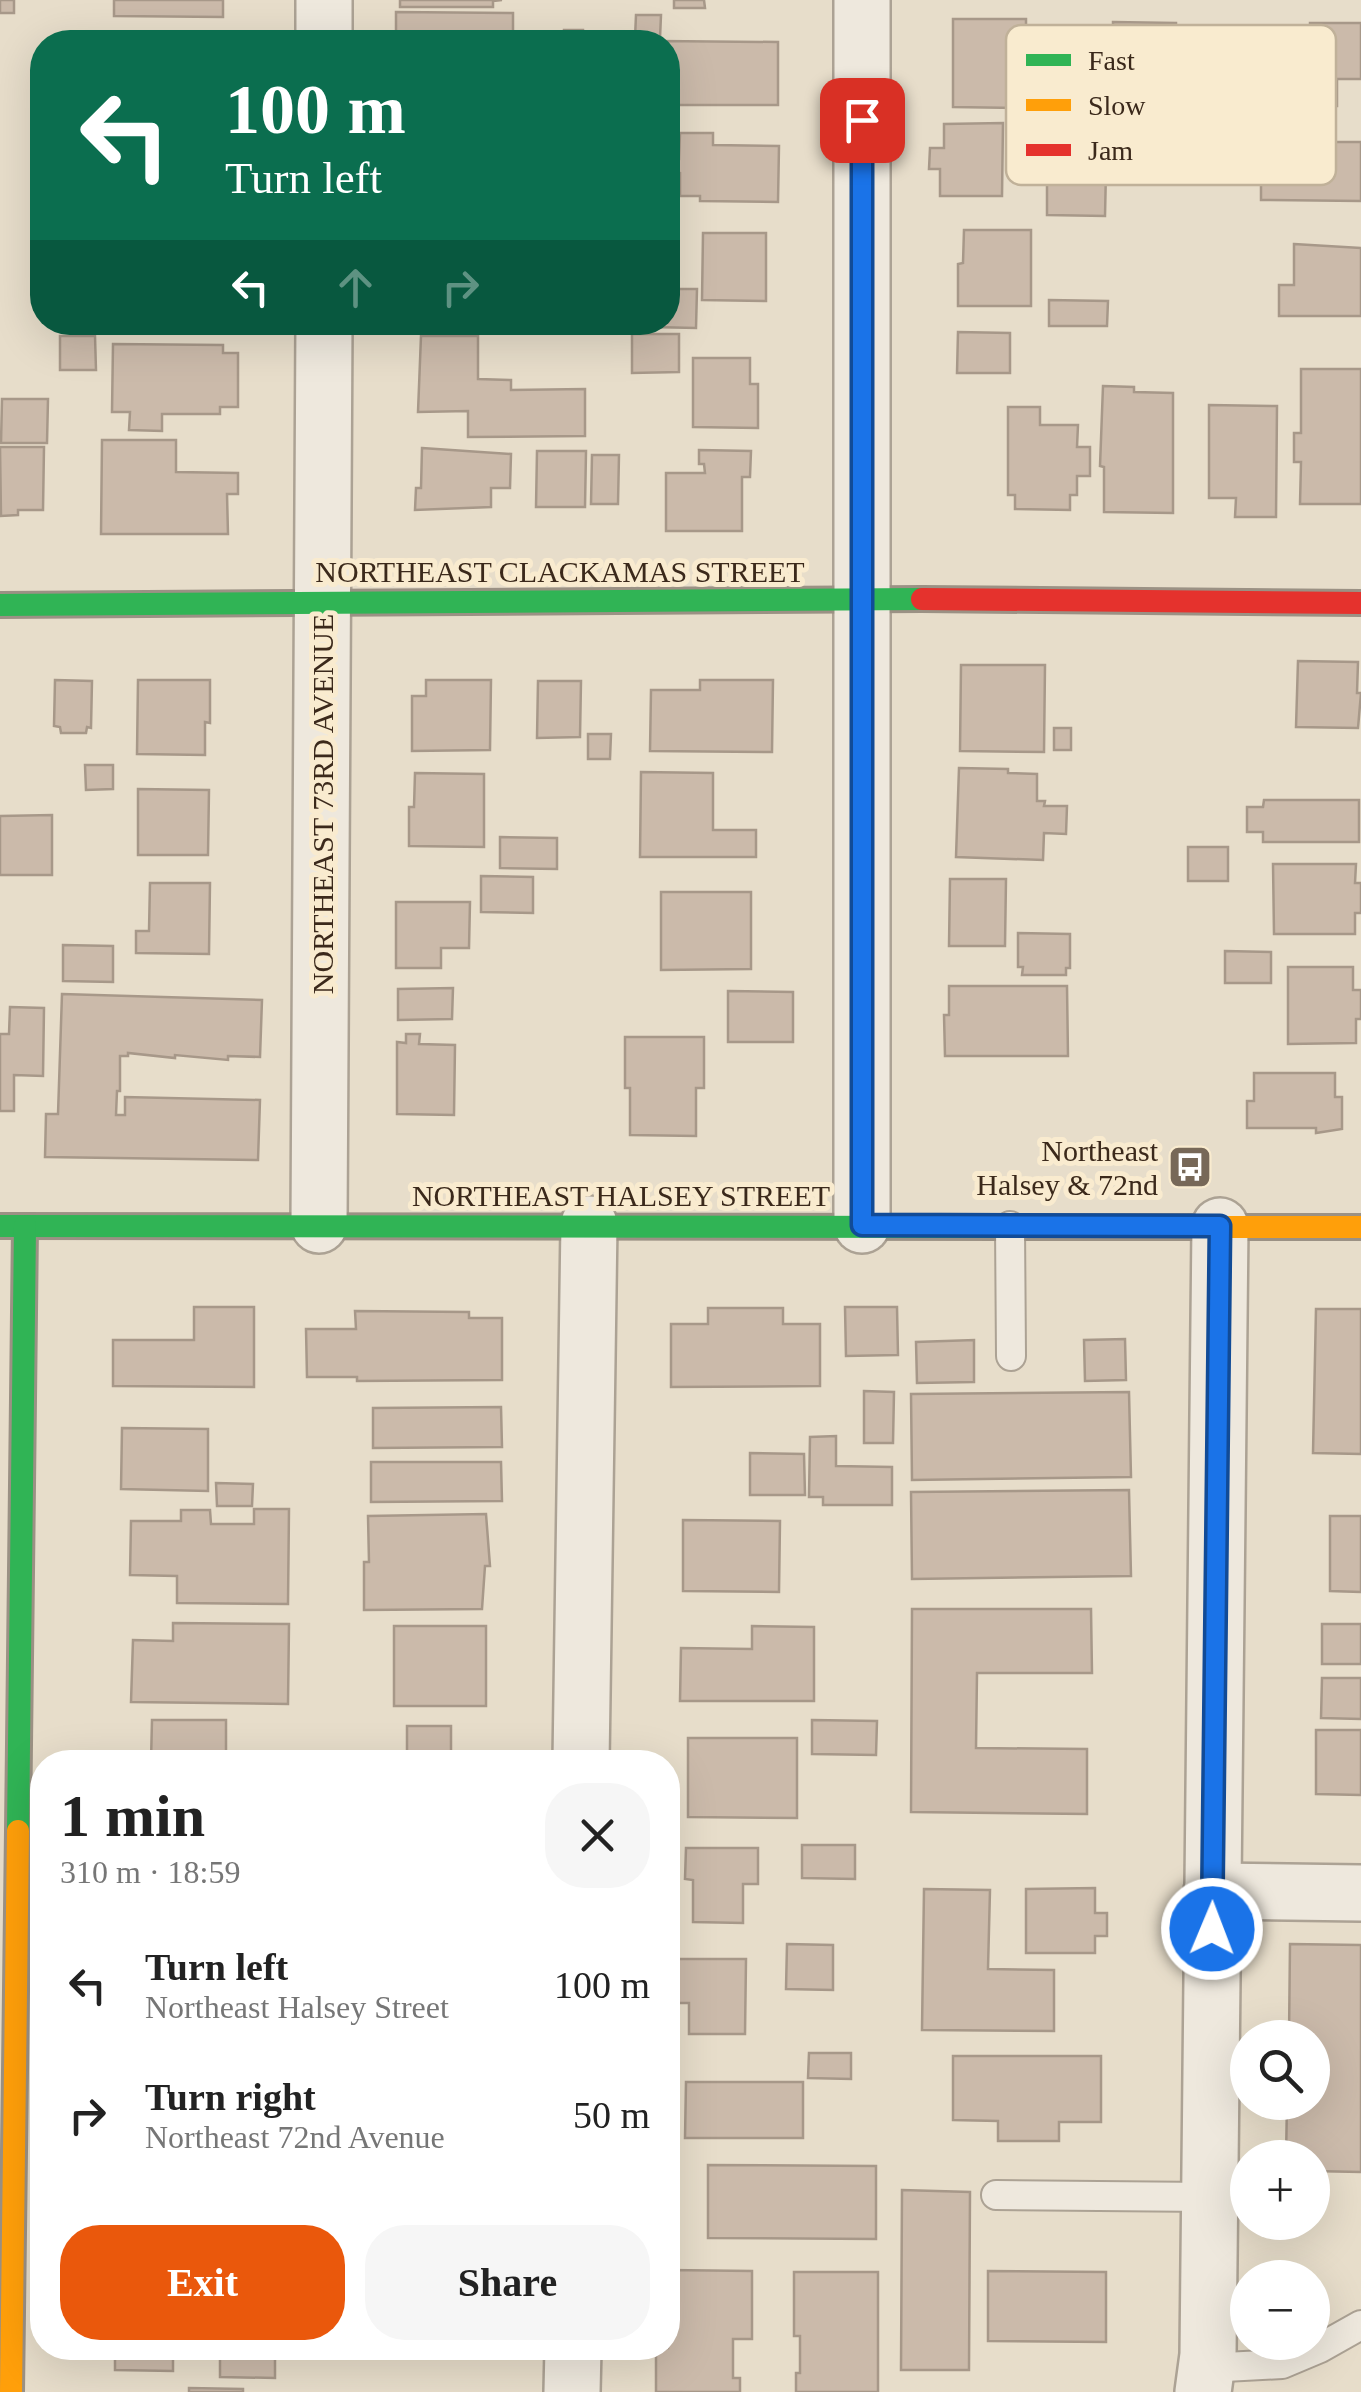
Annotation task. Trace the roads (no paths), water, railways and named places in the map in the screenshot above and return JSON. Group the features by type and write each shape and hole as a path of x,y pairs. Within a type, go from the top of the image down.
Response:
{"street":[{"path":"324,0 324,30"},
{"path":"862,0 862,1225"},
{"name":"NORTHEAST 73RD AVENUE","path":"319,1225 324,335"},
{"name":"NORTHEAST CLACKAMAS STREET","path":"0,605 861,599 1361,604"},
{"path":"581,1750 589,1224"},
{"name":"NORTHEAST HALSEY STREET","path":"0,1226 1361,1227"},
{"path":"12,2392 25,1226"},
{"path":"1204,2384 1220,1226"},
{"path":"1212,1891 1361,1893"},
{"path":"572,2392 573,2360"}],"lane":[{"path":"1010,1226 1011,1356"},
{"path":"996,2195 1209,2197"},
{"path":"1204,2384 1282,2364 1361,2325"}],"place":[{"name":"Northeast Halsey & 72nd","path":"1190,1167"}]}
